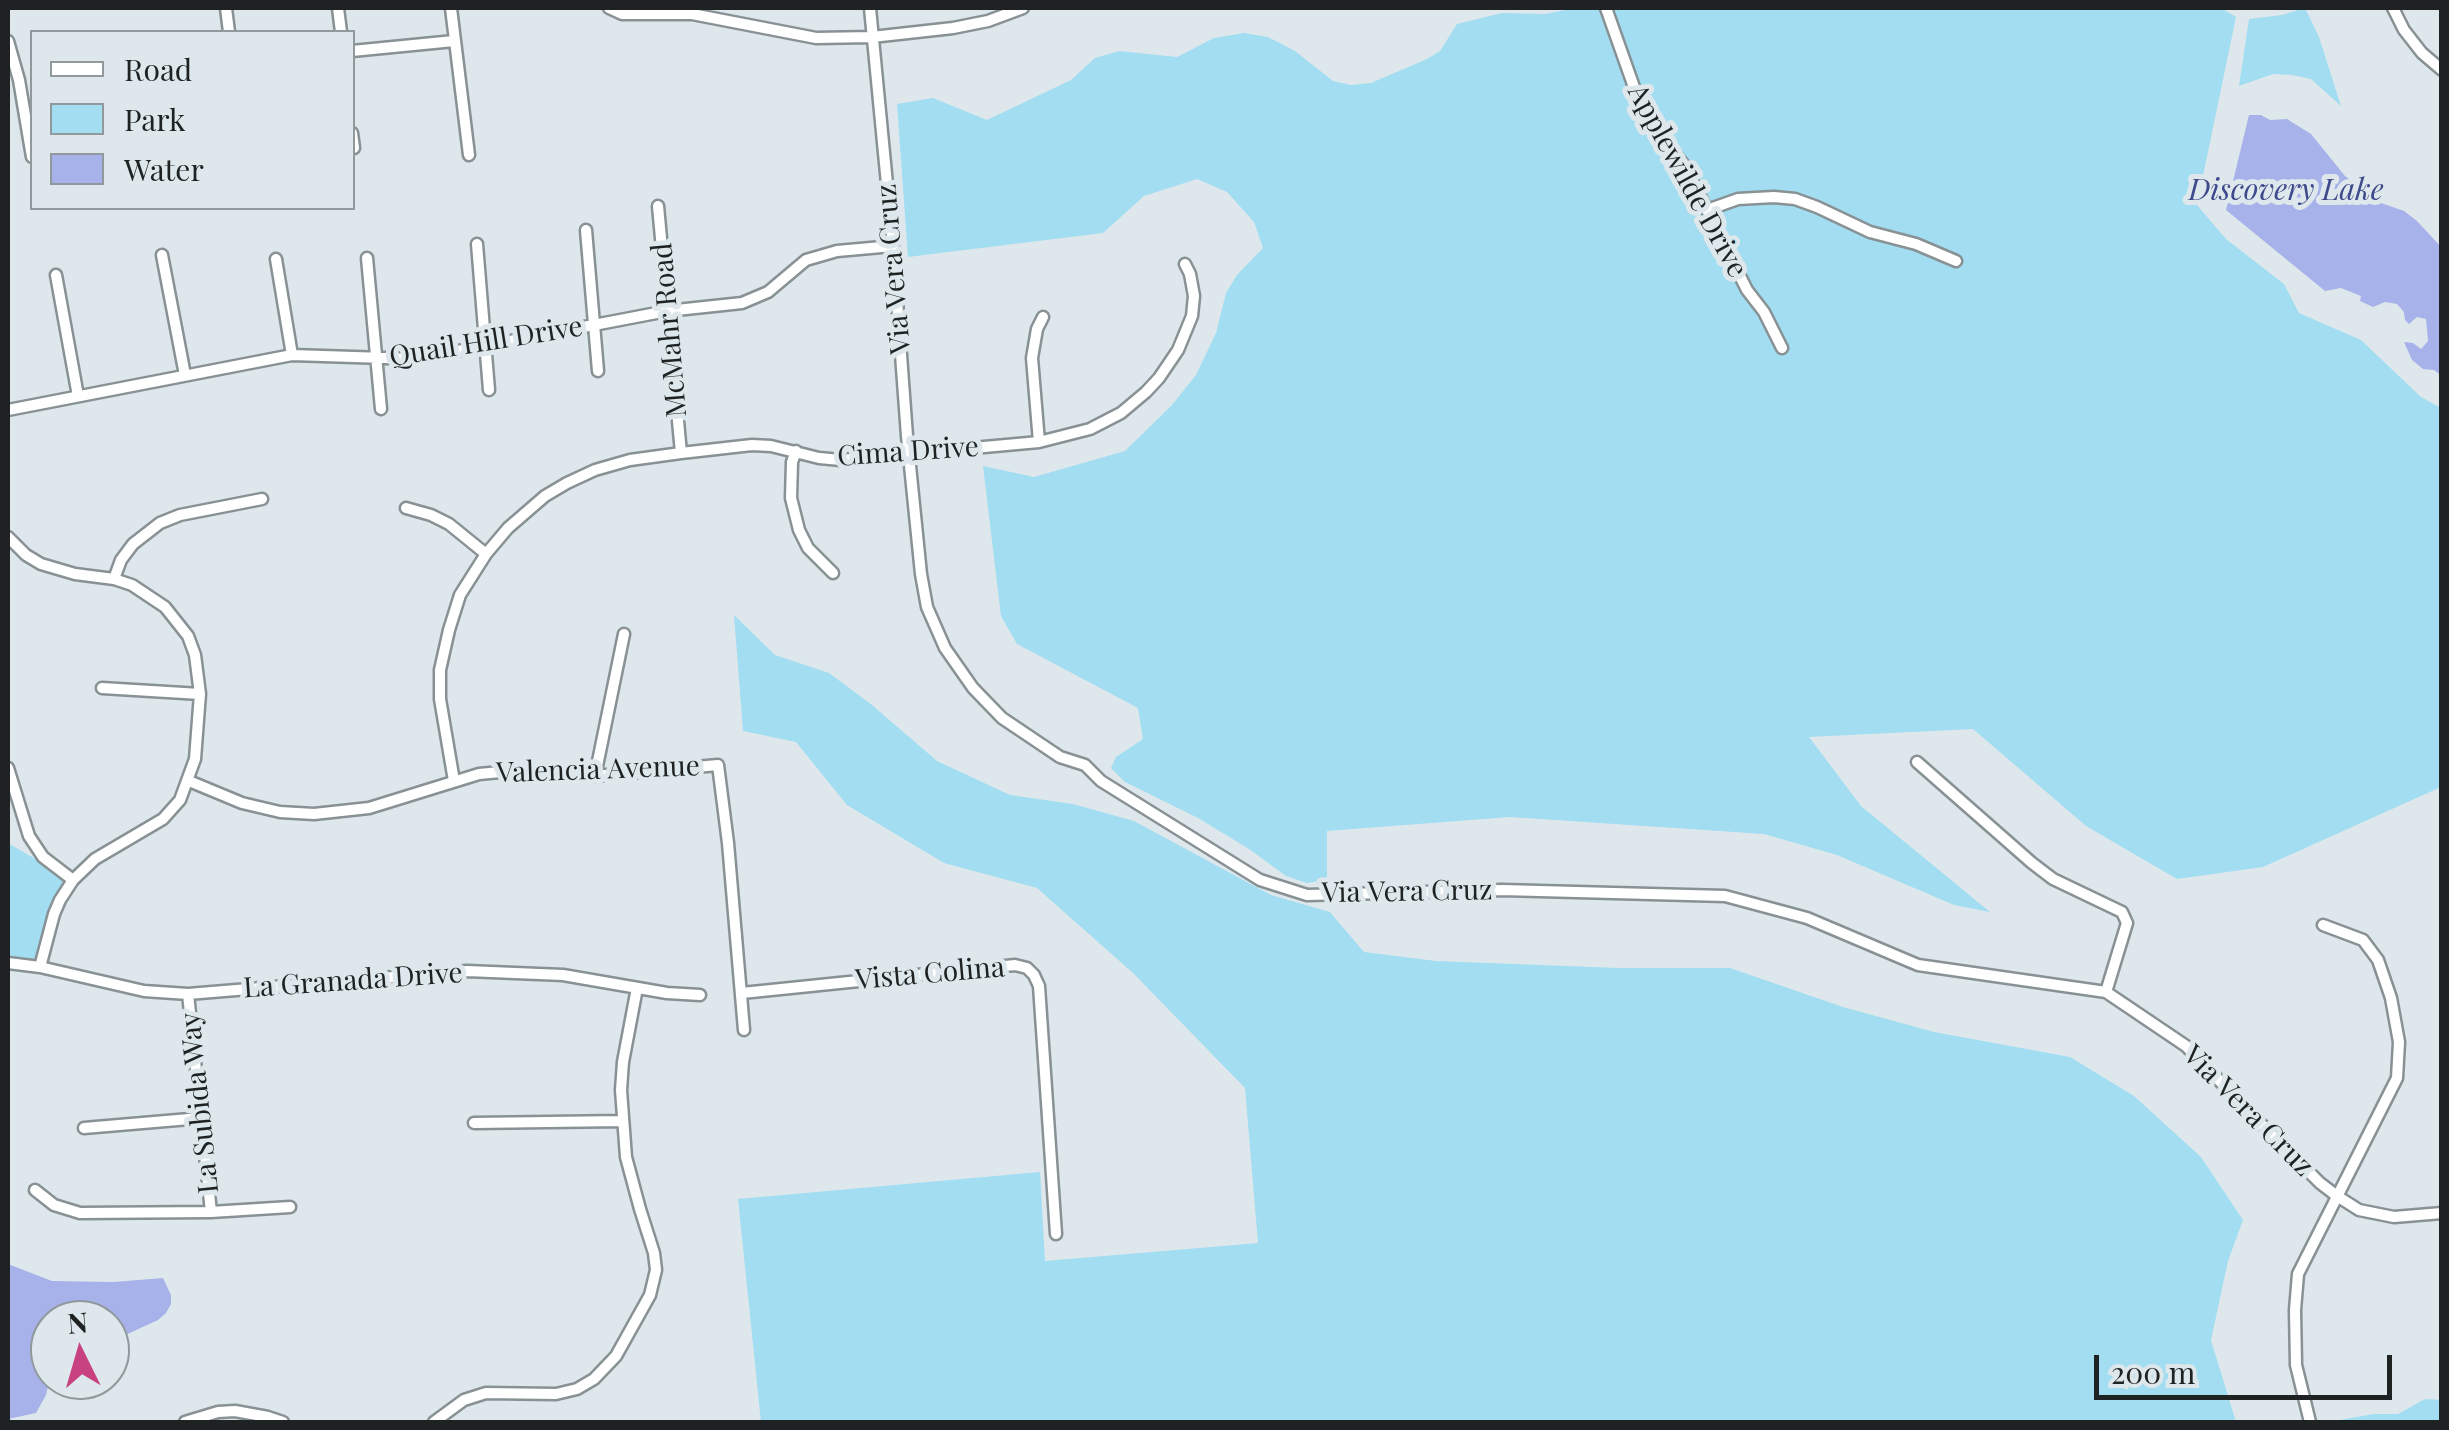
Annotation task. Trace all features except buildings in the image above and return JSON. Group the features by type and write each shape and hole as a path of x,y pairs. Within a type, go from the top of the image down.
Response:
{"street":[{"path":"451,8 469,156"},
{"path":"609,8 622,14 692,14 816,38 872,37 953,28 1023,8"},
{"name":"Via Vera Cruz","path":"870,8 920,574 927,607 945,648 973,688 1002,718 1060,756 1085,764 1101,781 1260,880 1307,894 1502,890 1725,896 1807,918 1918,966 2106,992 2186,1046 2337,1196 2360,1210 2394,1216 2442,1214"},
{"name":"Applewilde Drive","path":"1606,8 1634,90 1656,132 1685,166 1747,290 1764,312 1782,348"},
{"path":"2393,8 2413,42 2442,70"},
{"path":"8,41 30,145"},
{"path":"355,51 454,41"},
{"path":"1707,210 1738,199 1795,199 1870,232 1916,244 1956,262"},
{"name":"McMahr Road","path":"658,206 681,453"},
{"path":"586,230 598,372"},
{"path":"476,244 489,390"},
{"name":"Quail Hill Drive","path":"8,410 292,355 416,359 667,311 742,303 768,292 806,260 838,251 894,246"},
{"path":"162,255 185,375"},
{"path":"367,258 382,409"},
{"path":"276,259 292,355"},
{"name":"Cima Drive","path":"454,781 440,699 440,670 448,630 460,595 486,554 508,528 545,496 595,470 630,460 681,453 752,445 841,460 1039,442 1074,435 1120,413 1146,392 1178,350 1192,316 1194,296 1185,264"},
{"path":"56,275 78,396"},
{"path":"1039,442 1032,358 1043,317"},
{"path":"796,452 791,498 799,530 808,548 833,573"},
{"path":"114,579 133,544 160,523 180,515 262,500"},
{"path":"406,508 449,524 486,554"},
{"path":"8,537 41,564 132,585 165,607 188,636 200,694 195,759 180,800 163,819 96,859 73,880 54,914 40,967"},
{"path":"595,776 624,634"},
{"path":"102,688 200,694"},
{"path":"1917,762 2052,879 2122,912 2127,923 2106,992"},
{"name":"Valencia Avenue","path":"188,781 280,812 314,814 368,808 479,774 595,776 718,765 742,992"},
{"path":"8,768 28,836 43,856 73,880"},
{"path":"2310,1422 2296,1365 2298,1274 2398,1078 2399,1042 2378,960 2363,940 2323,926"},
{"name":"La Granada Drive","path":"8,963 144,991 188,994 467,971 563,975 668,994 700,995"},
{"name":"Vista Colina","path":"742,992 1015,965 1027,968 1039,986 1056,1234"},
{"path":"434,1422 464,1400 486,1393 556,1394 594,1379 616,1356 650,1295 656,1270 654,1253 626,1157 620,1090 637,988"},
{"path":"742,992 744,1030"},
{"name":"La Subida Way","path":"188,994 212,1212"},
{"path":"84,1128 201,1118"},
{"path":"474,1124 622,1121"},
{"path":"35,1190 54,1205 80,1213 290,1207"},
{"path":"185,1422 218,1412 283,1422"}],"green space":[{"path":"1576,8 2221,8 2236,17 2197,205 2226,239 2284,284 2299,313 2361,340 2421,397 2441,408 2441,787 2263,867 2177,879 2086,826 1973,729 1809,737 1861,806 1990,912 1954,905 1837,855 1764,834 1510,817 1327,831 1327,880 1307,883 1286,876 1198,818 1125,782 1111,768 1116,757 1143,739 1138,708 1017,644 1001,616 983,466 1034,477 1125,451 1196,375 1216,333 1226,293 1263,248 1254,222 1227,192 1197,179 1144,196 1103,233 908,257 897,104 933,98 987,120 1071,80 1095,58 1119,51 1177,57 1214,38 1244,33 1268,37 1295,51 1333,81 1351,85 1371,83 1440,51 1457,24 1502,13 1545,14"},
{"path":"2305,8 2319,37 2341,106 2311,79 2292,75 2273,74 2239,86 2249,19"},
{"path":"734,615 775,655 829,673 937,761 1010,795 1073,804 1134,821 1271,895 1330,912 1364,952 1436,961 1730,968 1843,1007 1934,1032 2070,1057 2134,1096 2201,1157 2243,1220 2228,1261 2211,1340 2236,1422 761,1422 738,1199 1040,1172 1045,1261 1258,1243 1245,1088 1133,973 1037,888 944,863 847,805 796,742 743,731"},
{"path":"8,843 73,881 65,892 40,967 8,963"},
{"path":"2425,1399 2441,1400 2441,1422 2328,1422 2398,1414"}],"water":[{"name":"Discovery Lake","path":"2249,115 2287,119 2311,134 2345,176 2381,203 2404,211 2441,247 2441,375 2412,360 2404,342 2421,349 2428,341 2426,319 2417,317 2409,324 2397,304 2385,302 2373,307 2360,301 2361,296 2341,288 2325,291 2226,210"},
{"path":"8,1264 52,1281 163,1278 171,1295 166,1313 130,1333 130,1300 30,1300 30,1400 43,1400 36,1413 8,1419"}]}
